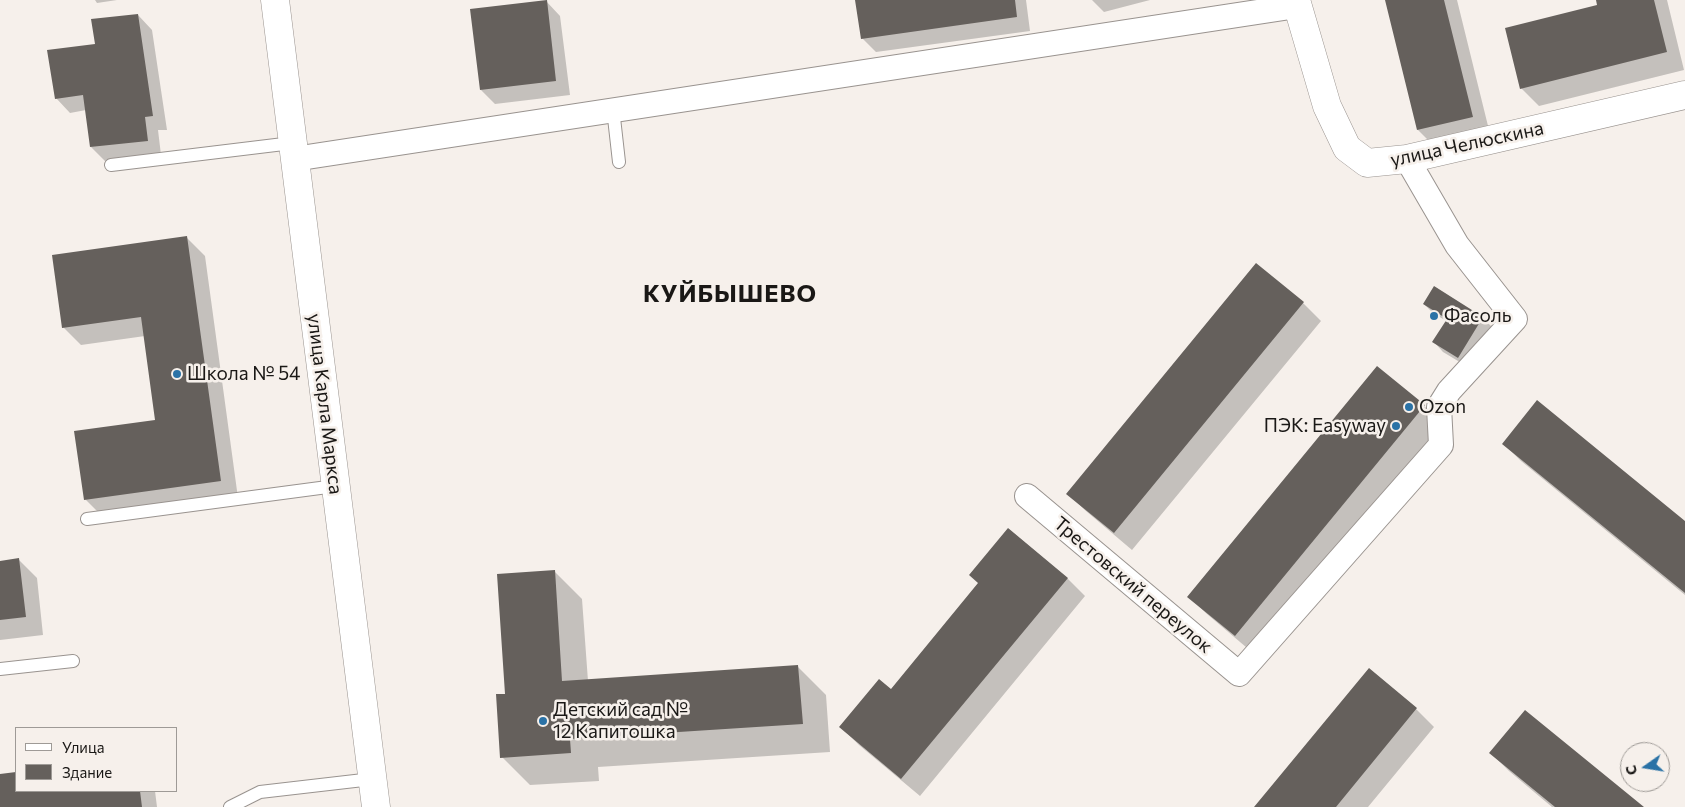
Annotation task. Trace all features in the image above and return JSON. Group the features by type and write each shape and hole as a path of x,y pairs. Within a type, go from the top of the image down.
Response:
{"street":[{"name":"улица Карла Маркса","path":"275,0 376,807"},
{"path":"293,151 613,109 1296,3"},
{"name":"улица Челюскина","path":"1296,3 1327,106 1347,148 1367,163 1407,160 1685,95"},
{"name":"Трестовский переулок","path":"1027,496 1239,674 1441,445 1439,407 1449,391 1515,319 1457,244 1407,160"}],"lane":[{"path":"613,109 620,162"},
{"path":"112,166 293,151"},
{"path":"87,519 336,486"},
{"path":"0,670 73,661"},
{"path":"230,807 260,792 372,779"}],"building":[{"path":"547,0 556,81 480,90 470,9"},
{"path":"855,0 1015,0 1017,17 861,39"},
{"path":"1385,0 1444,0 1473,117 1417,130"},
{"path":"1596,0 1654,0 1667,52 1520,89 1505,28 1597,5"},
{"path":"138,14 153,116 145,117 148,141 90,147 83,95 55,99 47,50 95,44 91,19"},
{"name":"Школа № 54","path":"187,236 221,481 84,500 74,431 155,420 141,317 62,328 52,255"},
{"path":"1256,263 1304,302 1114,533 1066,494"},
{"path":"1434,286 1483,317 1458,358 1432,342 1447,319 1423,304"},
{"path":"1377,366 1425,405 1235,636 1187,597"},
{"path":"1537,400 1685,521 1685,593 1502,444"},
{"path":"1008,528 1068,578 901,779 839,727 879,679 891,689 978,583 969,575"},
{"path":"19,558 26,617 0,620 0,561"},
{"path":"555,570 562,681 798,665 803,724 570,739 571,753 500,758 496,694 505,694 497,574"},
{"path":"1369,668 1417,708 1336,807 1254,807"},
{"path":"1525,710 1620,787 1620,792 1626,792 1644,807 1555,807 1489,753"},
{"path":"15,772 15,792 140,792 142,807 0,807 0,774"}],"place":[{"name":"Фасоль","path":"1434,316"},
{"name":"Школа № 54","path":"177,374"},
{"name":"Ozon","path":"1409,407"},
{"name":"ПЭК: Easyway","path":"1396,426"},
{"name":"Детский сад № 12 Капитошка","path":"543,721"}],"district":[{"name":"КУЙБЫШЕВО","path":"730,294"}]}
